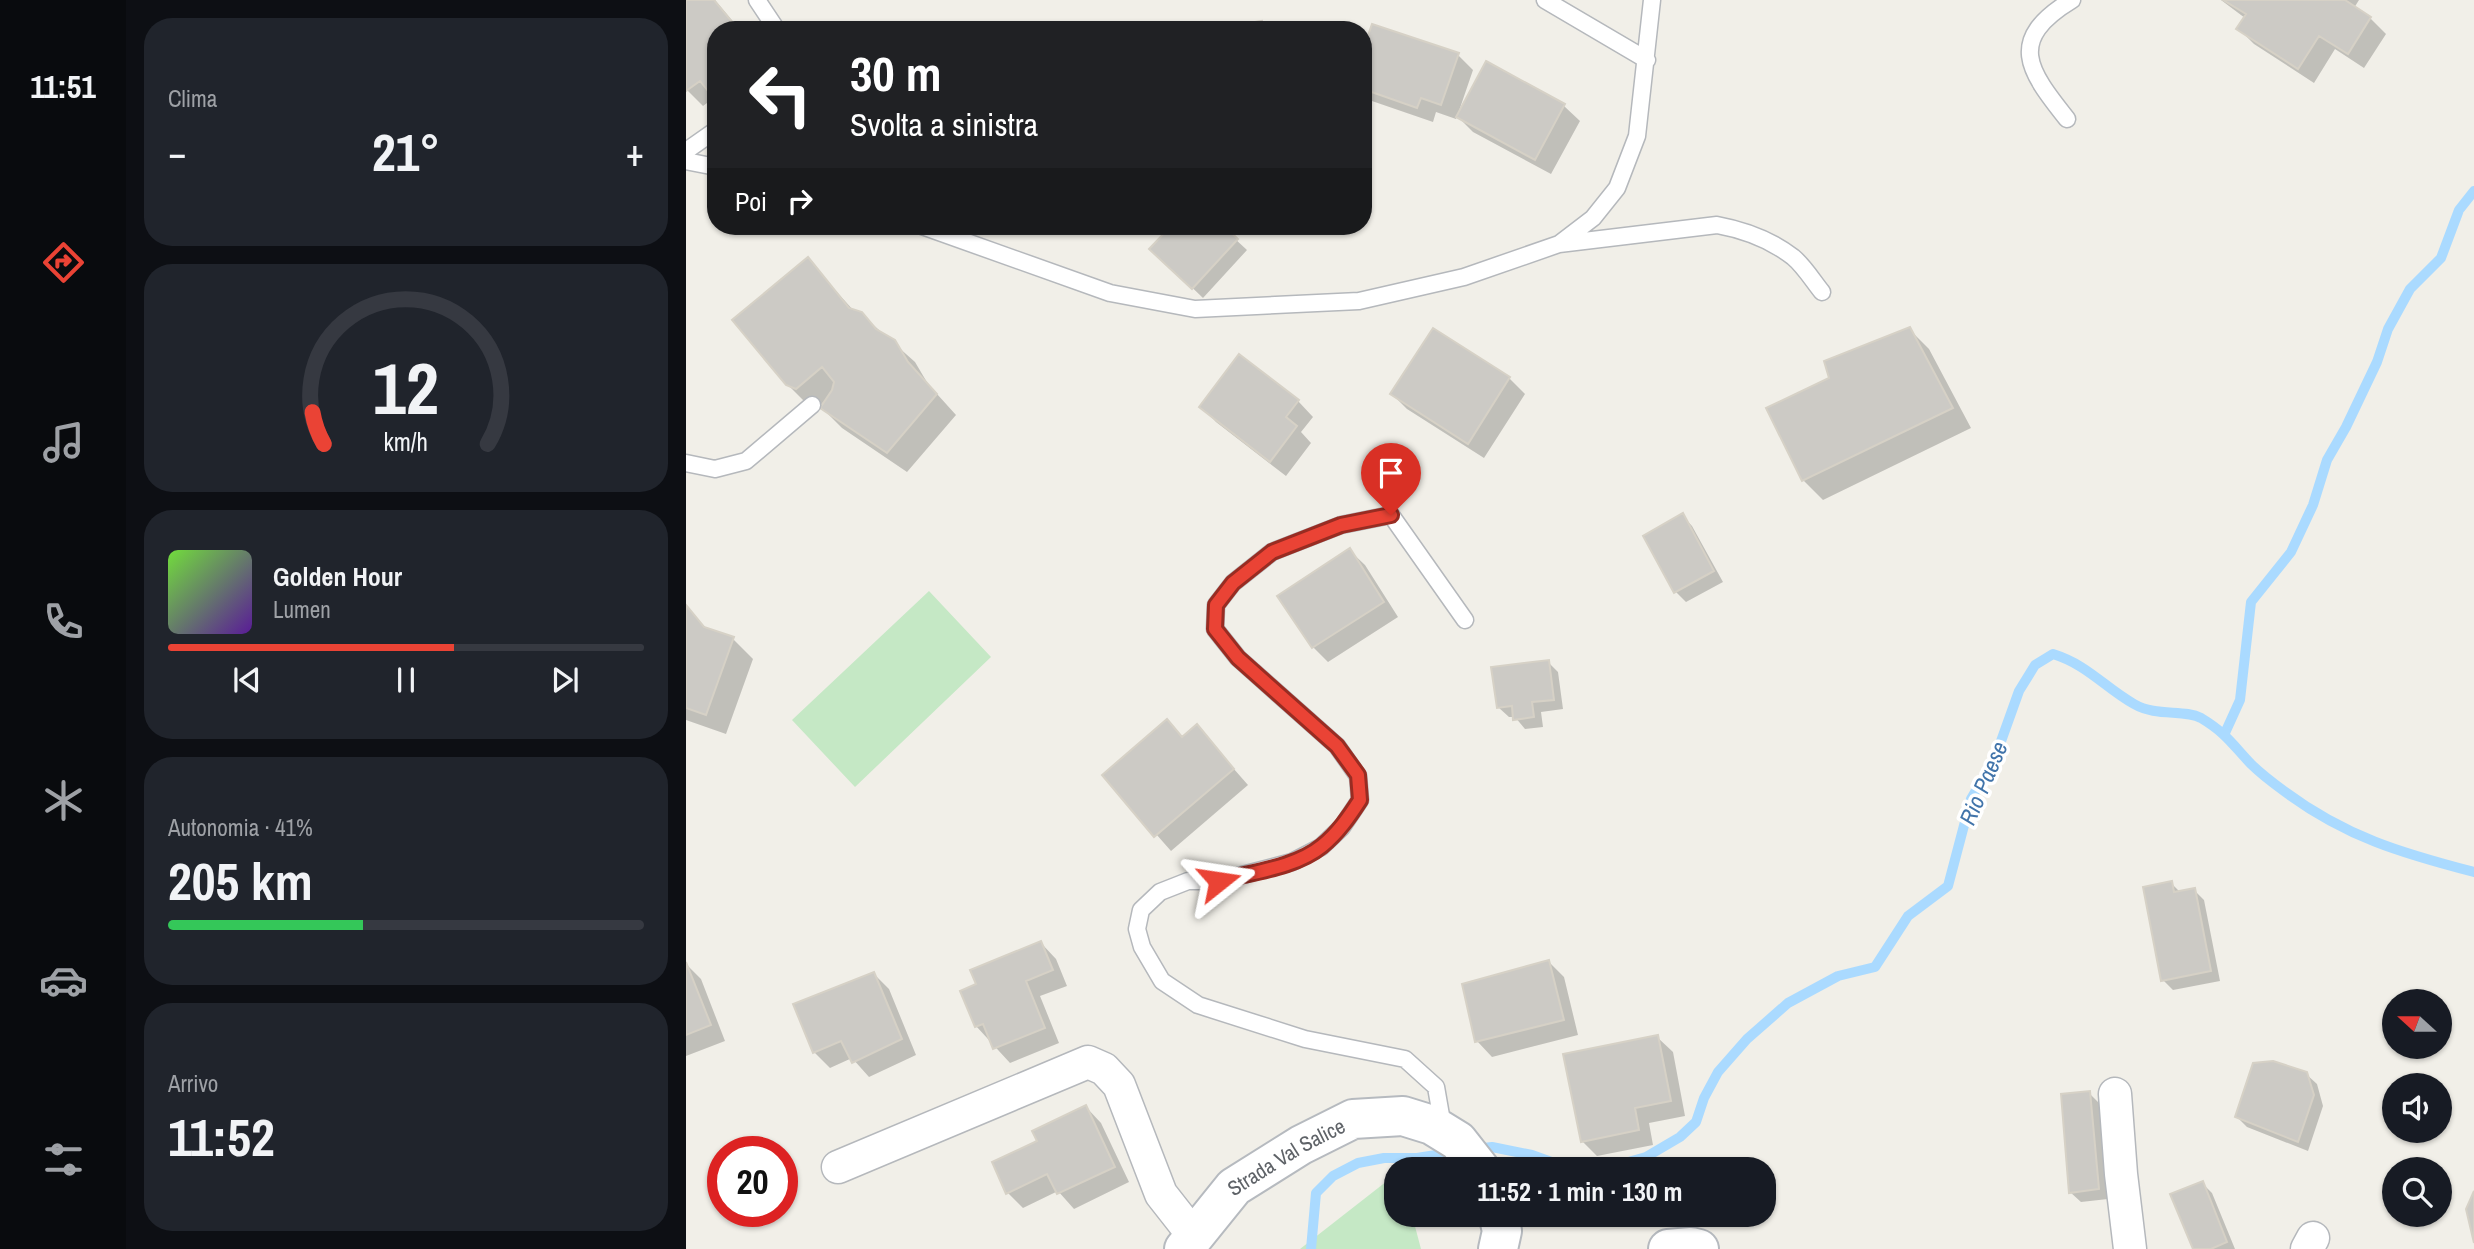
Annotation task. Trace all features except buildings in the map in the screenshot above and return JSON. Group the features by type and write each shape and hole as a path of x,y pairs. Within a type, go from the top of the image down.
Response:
{"street":[{"path":"838,1167 1088,1062 1104,1069 1119,1085 1161,1194 1189,1242"},
{"path":"2115,1094 2130,1249"},
{"name":"Strada Val Salice","path":"1189,1242 1234,1187 1301,1145 1353,1119 1403,1116 1432,1125 1464,1150"},
{"path":"1497,1249 1501,1227"},
{"path":"1668,1249 1699,1249"}],"lane":[{"path":"757,0 771,21"},
{"path":"1545,0 1647,60"},
{"path":"1559,244 1593,218 1617,188 1637,136 1652,0"},
{"path":"2067,119 2033,72 2029,49 2038,26 2072,0"},
{"path":"686,151 707,137"},
{"path":"686,161 707,165"},
{"path":"947,235 1110,293 1195,309 1359,301 1464,277 1559,244 1717,225 1741,230 1794,258 1822,292"},
{"path":"686,463 715,469 746,461 812,405"},
{"path":"1464,1150 1436,1087 1405,1059 1305,1039 1198,1005 1162,981 1142,947 1137,929 1141,910 1160,892 1188,881 1219,881 1292,862 1321,847 1342,827 1360,800 1358,775 1337,746 1238,658 1215,629 1216,605 1233,583 1272,552 1341,525 1391,515 1465,620"}],"green space":[{"path":"929,591 991,657 855,787 792,720"},
{"path":"1384,1183 1384,1227 1415,1227 1421,1249 1300,1249"}],"waterway":[{"path":"2225,733 2240,700 2251,602 2291,552 2313,505 2327,460 2377,362 2388,329 2410,289 2441,258 2459,210 2474,191"},
{"name":"Rio Paese","path":"1476,1149 1492,1147 1532,1155 1568,1168 1604,1169 1646,1157 1680,1137 1696,1122 1704,1098 1718,1072 1747,1039 1788,1003 1838,976 1875,967 1908,916 1948,886 1971,799 1995,758 2019,691 2035,665 2053,654 2086,670 2142,708 2194,715 2210,723 2267,778 2307,807 2352,832 2422,858 2474,872"},
{"name":"Rio Paese","path":"1311,1249 1316,1193 1333,1176 1358,1163 1455,1152"}],"route":[{"path":"1219,881 1292,862 1321,847 1342,827 1360,800 1358,775 1337,746 1238,658 1215,629 1216,605 1233,583 1272,552 1341,525 1391,515"}]}
